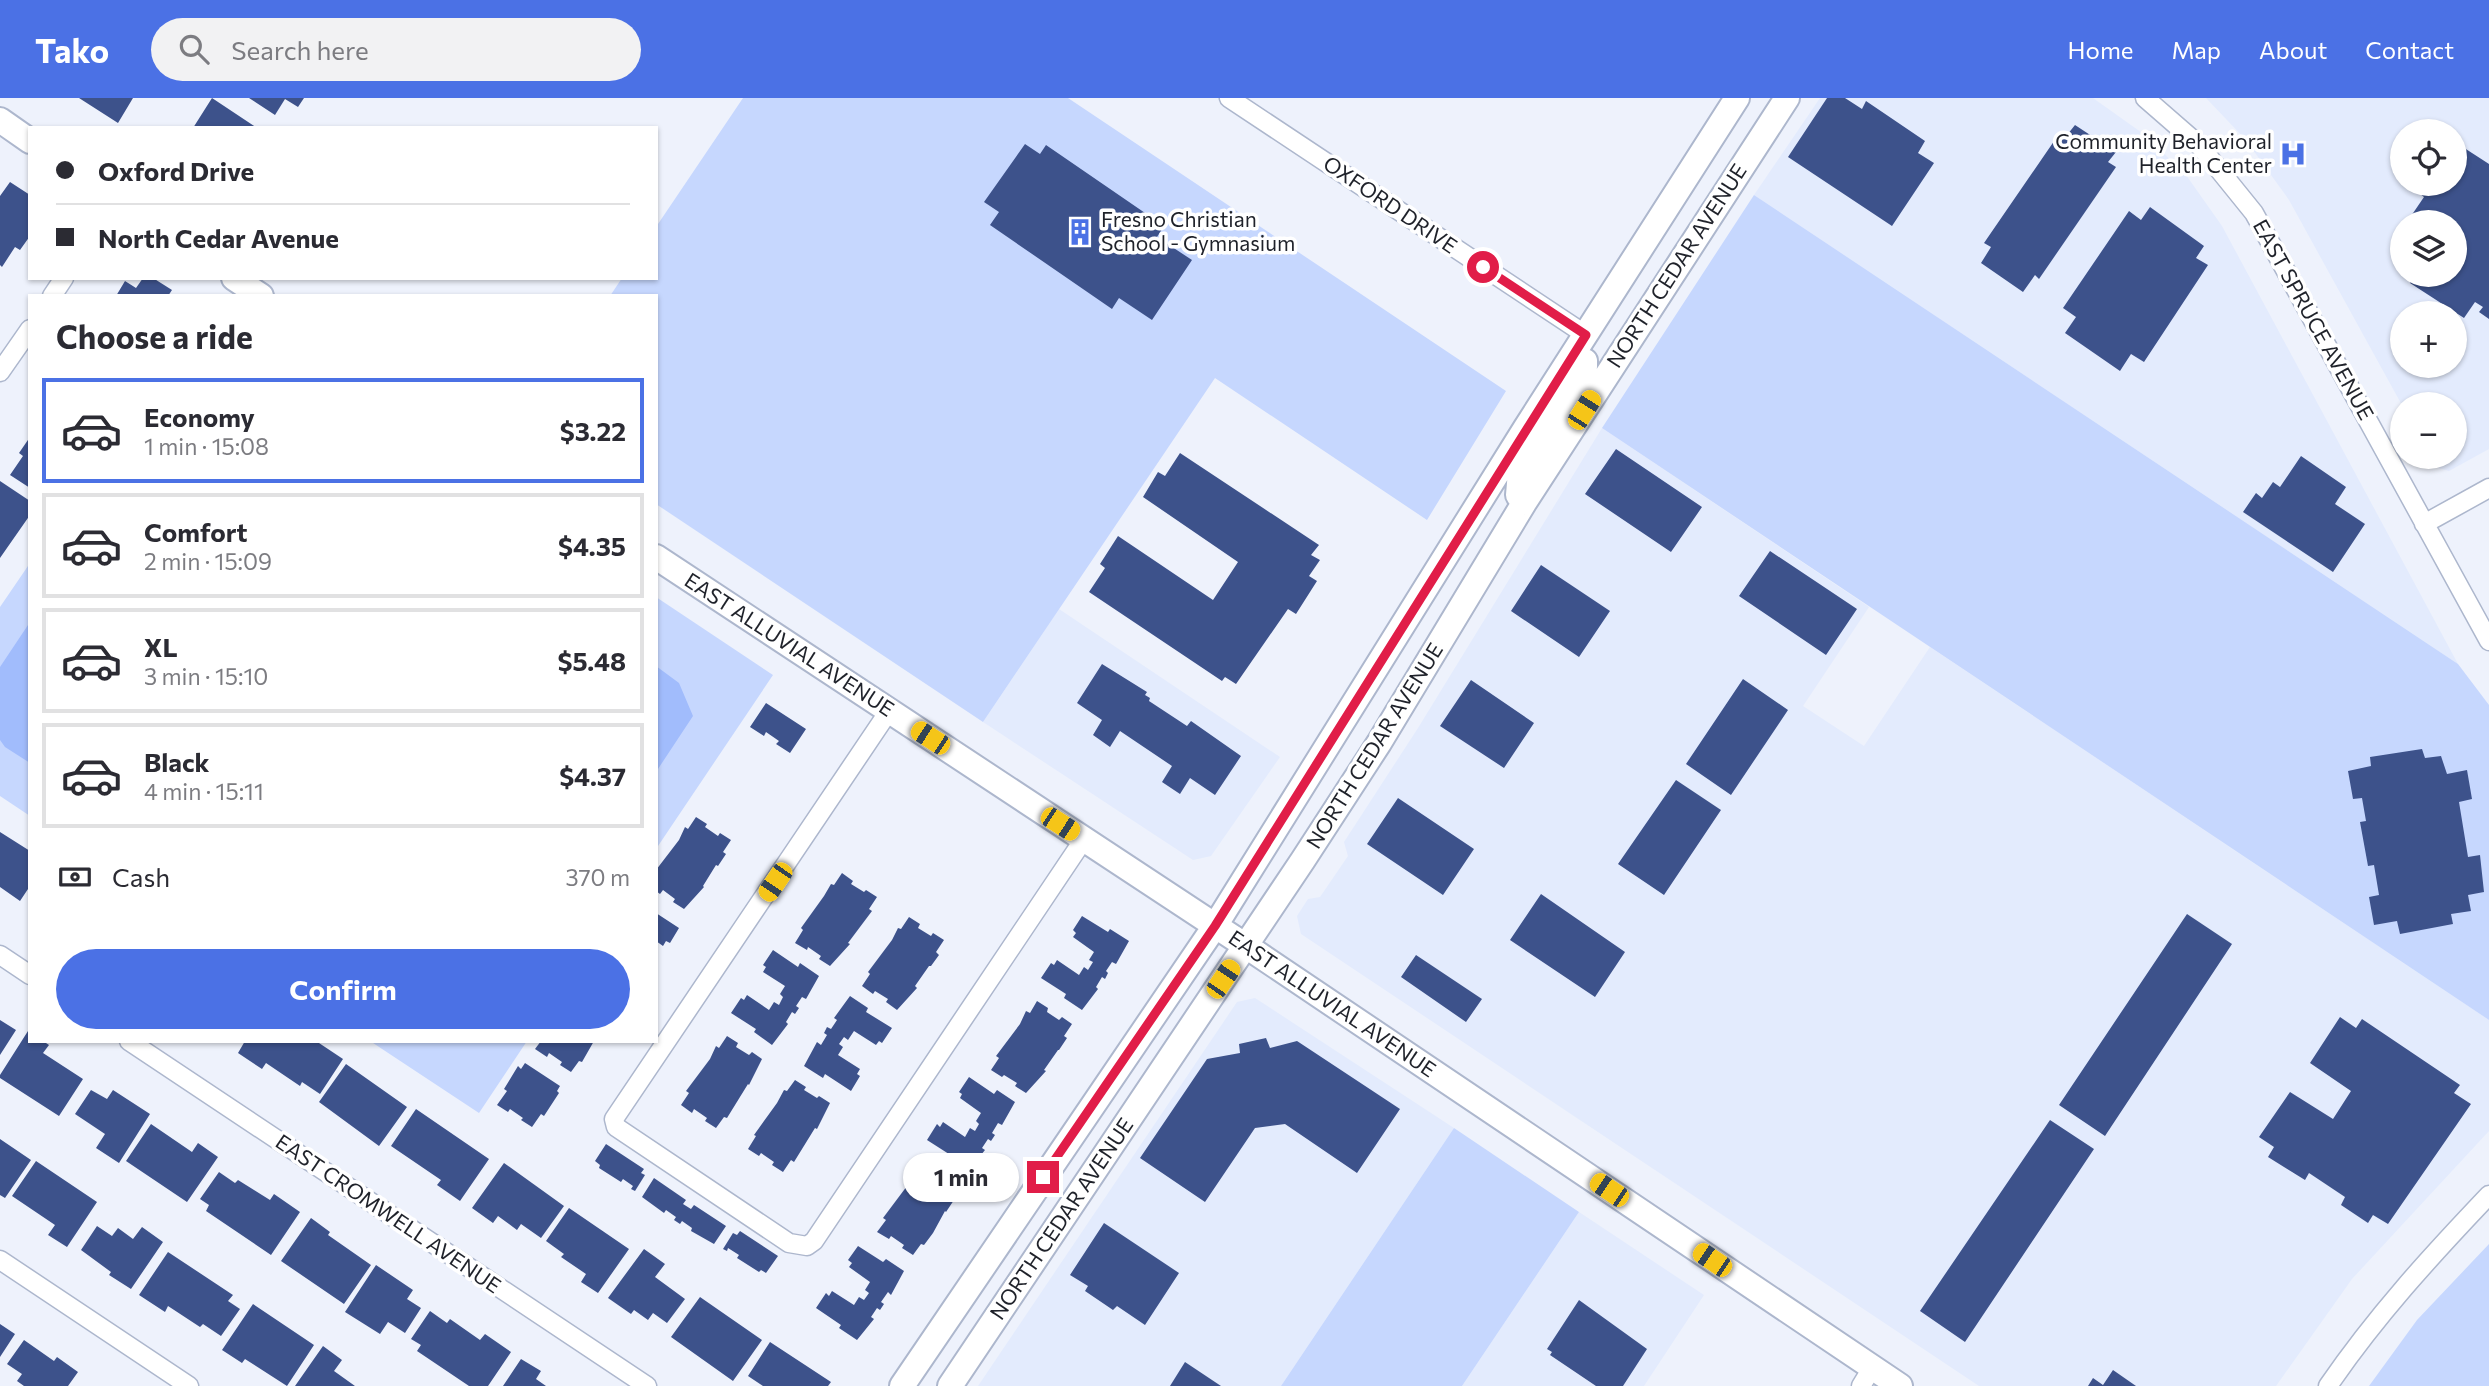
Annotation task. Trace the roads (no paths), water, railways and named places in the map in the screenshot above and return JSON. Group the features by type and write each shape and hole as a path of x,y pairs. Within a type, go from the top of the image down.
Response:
{"main road":[{"name":"NORTH CEDAR AVENUE","path":"902,1386 1215,926 1737,98"},
{"name":"NORTH CEDAR AVENUE","path":"950,1386 1379,743 1524,503 1787,98"},
{"path":"0,120 28,140"},
{"path":"237,280 258,294"},
{"path":"1524,503 1518,495 1520,472 1585,367 1586,335"},
{"name":"EAST ALLUVIAL AVENUE","path":"658,558 1246,946 1867,1377 1900,1386"},
{"path":"922,1386 953,1309"}],"street":[{"name":"OXFORD DRIVE","path":"1228,98 1586,335"},
{"name":"EAST SPRUCE AVENUE","path":"2145,98 2199,145 2255,213 2489,641"},
{"path":"0,372 28,331"},
{"path":"2424,524 2489,488"},
{"path":"889,711 614,1119 616,1127 789,1243 807,1246 814,1241 1084,839"},
{"path":"0,955 28,974"},
{"name":"EAST CROMWELL AVENUE","path":"132,1043 647,1386"},
{"path":"2328,1386 2382,1312 2489,1195"},
{"path":"0,1261 188,1386"}],"place":[{"name":"Community Behavioral Health Center","path":"2293,154"},
{"name":"Fresno Christian School - Gymnasium","path":"1080,232"}]}
